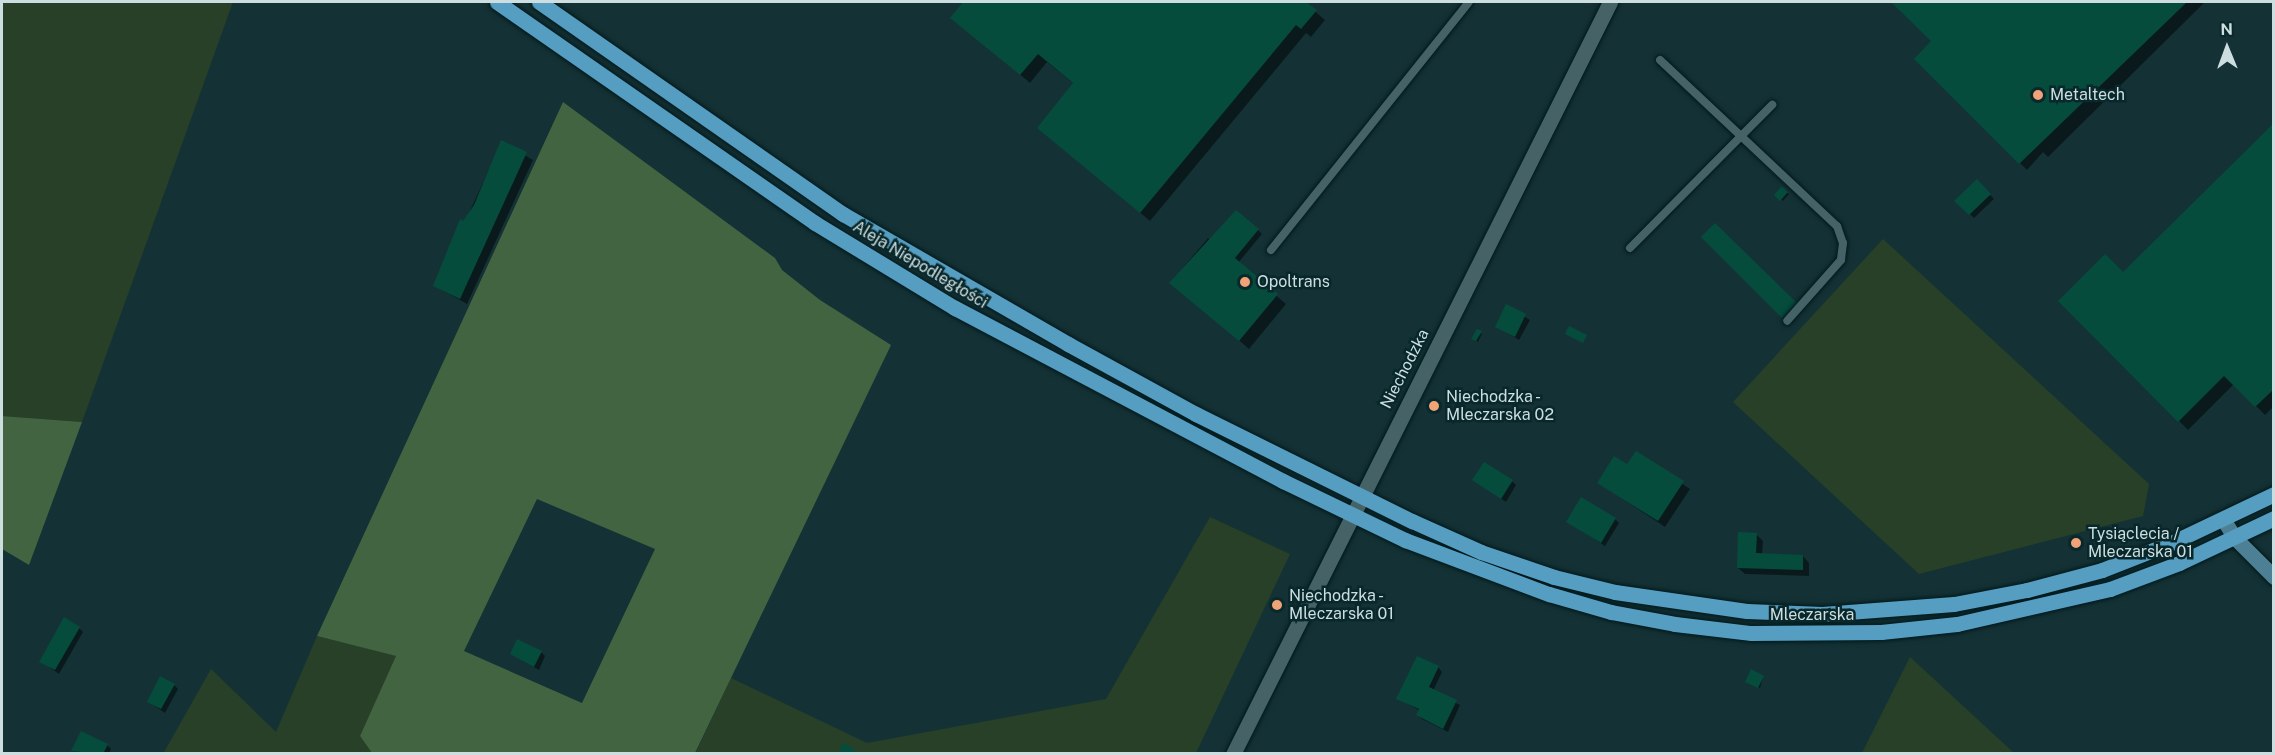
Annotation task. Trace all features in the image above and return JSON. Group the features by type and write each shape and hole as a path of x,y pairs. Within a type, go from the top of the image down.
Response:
{"main road":[{"name":"Aleja Niepodległości","path":"497,2 815,223 955,308 1351,514"},
{"name":"Aleja Niepodległości","path":"539,2 843,214 1196,414 1361,495"},
{"name":"Mleczarska","path":"1361,495 1481,552 1554,577 1676,603 1747,611 1822,614 1954,604 2027,590 2102,570 2223,519 2274,494"},
{"name":"Mleczarska","path":"1351,514 1476,570 1549,594 1643,618 1751,633 1881,632 1958,624 2110,589 2235,538 2274,518"},
{"path":"2223,519 2235,538 2274,578"}],"street":[{"name":"Niechodzka","path":"1233,753 1610,2"}],"lane":[{"path":"1271,250 1469,2"},
{"path":"1660,60 1836,226 1843,243 1841,260 1786,321"},
{"path":"1630,248 1772,105"}],"green space":[{"path":"2,2 233,2 82,422 2,416"},
{"path":"563,102 775,258 782,270 820,300 891,345 695,753 372,753 360,736 396,656 317,636","holes":["537,499 655,549 582,703 464,651"]},
{"path":"1883,239 2149,484 2143,516 1919,574 1733,402"},
{"path":"2,416 82,422 29,565 2,549"},
{"path":"1210,517 1290,554 1196,753 695,754 731,678 867,743 1106,699"},
{"path":"317,636 397,656 360,736 372,753 163,754 211,669 276,732"},
{"path":"1910,657 2014,753 1862,753"}],"building":[{"path":"963,2 1306,2 1317,10 1301,29 1296,25 1140,213 1037,128 1073,83 1038,54 1020,75 950,18"},
{"name":"Metaltech","path":"1891,2 2187,2 2019,164 1914,59 1931,41"},
{"path":"2274,123 2274,389 2255,407 2224,376 2178,422 2058,301 2105,254 2123,272"},
{"path":"501,140 527,152 460,299 433,286 460,219 463,221 474,205"},
{"path":"1977,179 1991,194 1969,215 1954,201"},
{"path":"1782,186 1788,192 1780,201 1774,195"},
{"path":"1236,210 1259,229 1235,258 1278,294 1239,341 1169,283"},
{"path":"1715,223 1797,303 1782,318 1701,237"},
{"path":"1506,304 1526,314 1515,337 1495,327"},
{"path":"1569,326 1587,335 1583,343 1565,334"},
{"path":"1477,329 1482,331 1476,341 1471,339"},
{"path":"1636,451 1684,481 1658,521 1597,483 1614,456 1627,464"},
{"path":"1484,462 1513,480 1501,499 1472,480"},
{"path":"1581,497 1616,518 1601,543 1566,522"},
{"path":"1738,532 1757,533 1756,553 1803,555 1803,570 1737,568"},
{"path":"64,617 80,627 55,670 39,662"},
{"path":"517,639 542,651 534,667 510,654"},
{"path":"1417,656 1439,666 1429,687 1457,700 1443,729 1416,715 1419,709 1396,699"},
{"path":"1751,669 1764,676 1758,688 1745,682"},
{"path":"160,676 175,684 161,709 147,702"},
{"path":"81,731 108,744 103,754 71,751"},
{"path":"843,743 855,749 853,754 838,754"}],"place":[{"name":"Metaltech","path":"2038,95"},
{"name":"Opoltrans","path":"1245,282"},
{"name":"Niechodzka - Mleczarska 02","path":"1434,406"},
{"name":"Tysiąclecia / Mleczarska 01","path":"2076,543"},
{"name":"Niechodzka - Mleczarska 01","path":"1277,605"}]}
